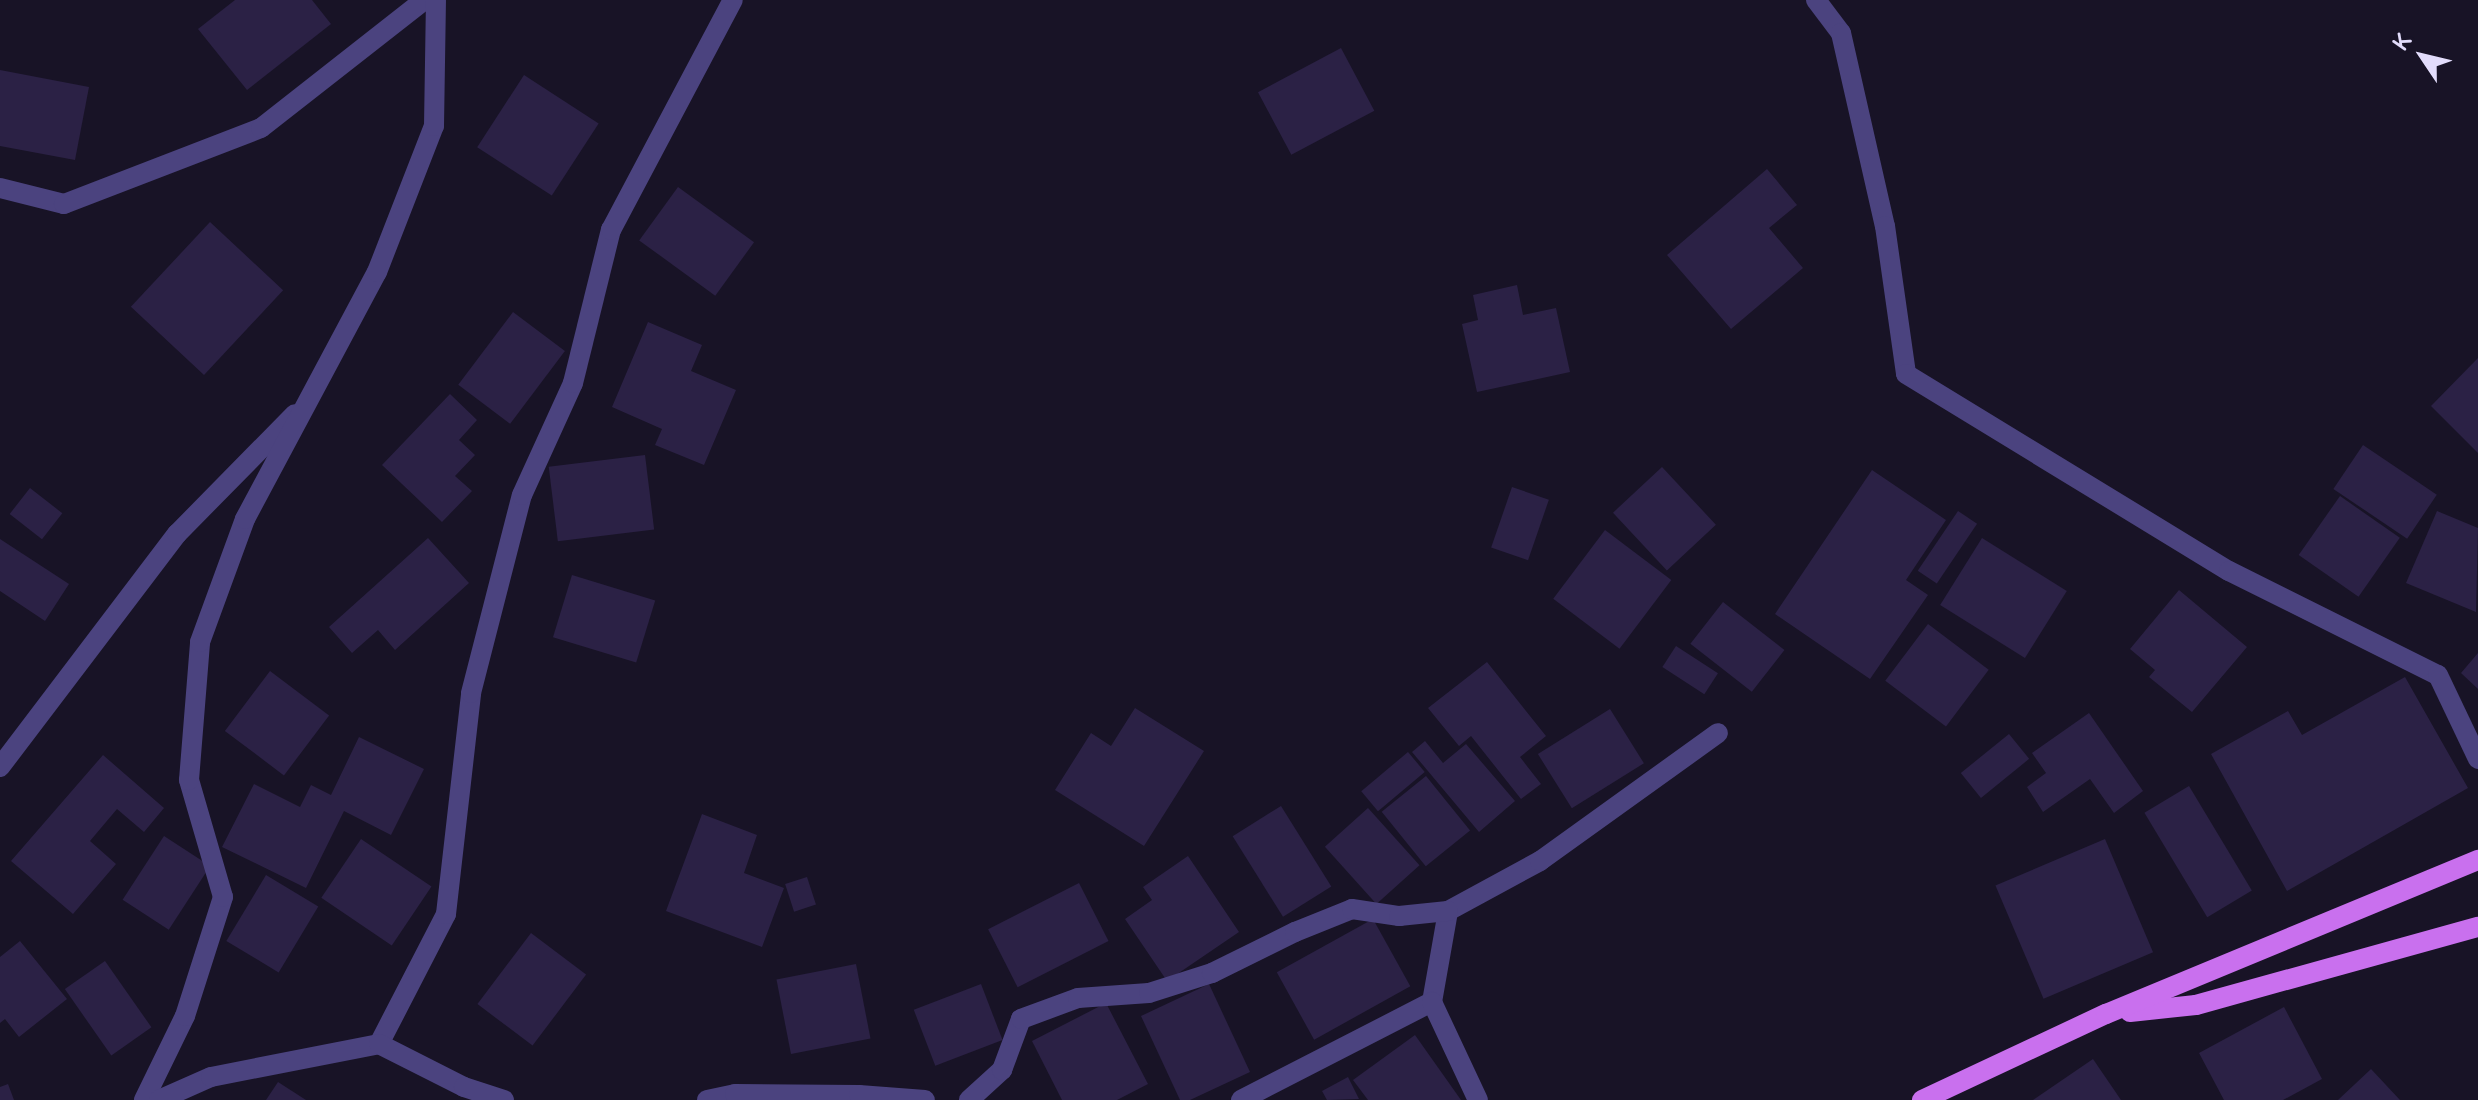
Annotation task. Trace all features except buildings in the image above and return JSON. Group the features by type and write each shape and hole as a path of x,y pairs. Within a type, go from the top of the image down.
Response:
{"main road":[{"path":"1922,1100 2106,1014 2478,860"},
{"path":"2106,1014 2196,1005 2478,927"}],"street":[{"path":"0,188 64,204 261,128 424,0"},
{"path":"144,1100 185,1016 223,897 189,780 200,642 245,519 377,272 434,126 436,0"},
{"path":"379,1044 446,914 471,693 522,495 573,383 611,230 733,0"},
{"path":"1816,0 1841,33 1885,226 1906,374 2229,571 2438,675 2478,759"},
{"path":"0,767 177,534 314,394"},
{"path":"969,1100 1002,1070 1021,1019 1078,998 1149,993 1199,977 1352,909 1399,916 1448,911 1540,861 1718,733"},
{"path":"1448,911 1432,1002 1478,1100"},
{"path":"1241,1100 1432,1002"},
{"path":"159,1100 211,1077 379,1044 464,1087 504,1100"},
{"path":"707,1100 735,1094 859,1095 925,1100"}]}
